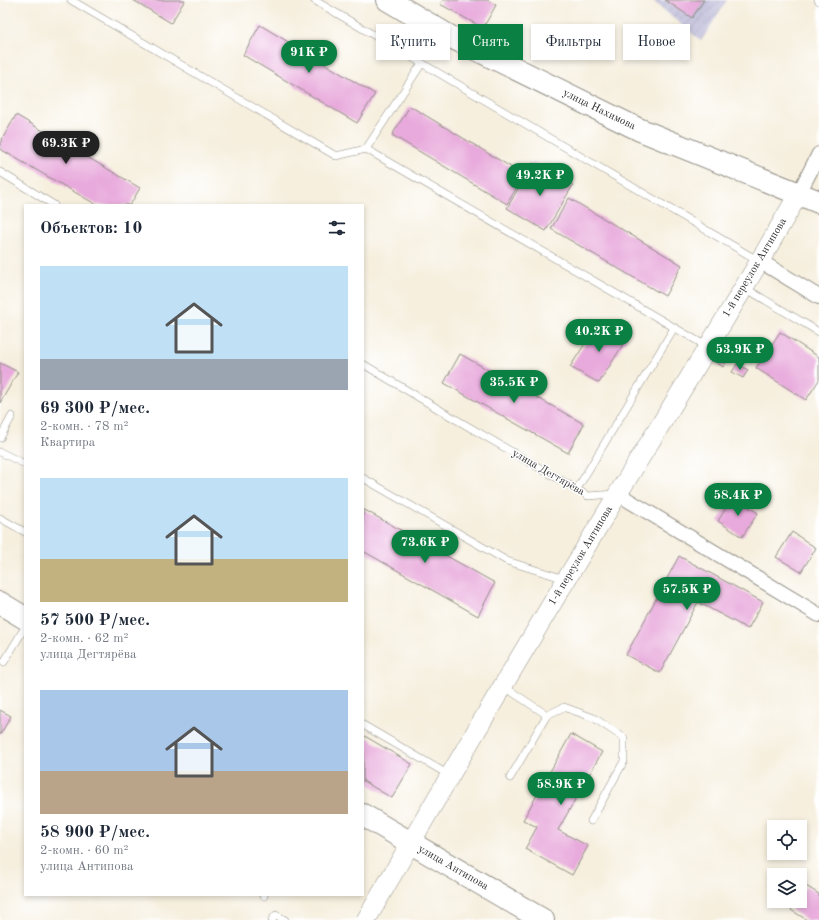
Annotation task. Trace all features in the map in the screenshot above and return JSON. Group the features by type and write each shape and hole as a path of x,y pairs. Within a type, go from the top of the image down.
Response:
{"main road":[{"name":"улица Нахимова","path":"388,0 449,36 638,130 819,202"},
{"name":"1-й переулок Антипова","path":"366,920 503,686 760,262 799,193"},
{"path":"0,603 24,617"},
{"name":"улица Антипова","path":"364,816 543,920"}],"street":[{"path":"799,193 819,154"},
{"path":"760,262 819,297"},
{"path":"618,494 819,614"}],"lane":[{"path":"72,0 336,156 366,149 708,347"},
{"path":"314,0 760,262"},
{"path":"366,149 422,64"},
{"path":"0,172 52,204"},
{"path":"744,288 819,332"},
{"path":"577,489 674,328"},
{"name":"улица Дегтярёва","path":"364,365 588,496 618,494"},
{"path":"0,438 12,416"},
{"path":"0,452 24,464"},
{"path":"364,479 507,561 567,580"},
{"path":"0,518 24,531"},
{"path":"4,662 24,629"},
{"path":"503,686 547,715"},
{"path":"510,778 547,715 564,707 594,718 624,738 624,761 591,821"},
{"path":"364,726 450,776"},
{"path":"272,920 276,915 285,920"}],"shaded area":[{"path":"652,0 727,0 701,41 690,32 690,24 681,24"}],"building":[{"path":"133,0 185,0 171,23"},
{"path":"443,0 487,0 496,5 485,24 476,24 440,4"},
{"path":"665,0 704,0 692,18"},
{"path":"260,25 375,94 357,123 243,55"},
{"path":"410,106 524,175 507,204 392,135"},
{"path":"16,115 140,188 131,204 95,204 0,149 0,143"},
{"path":"533,163 573,185 546,231 507,208"},
{"path":"569,198 682,265 665,296 551,229"},
{"path":"599,322 627,338 599,383 570,367"},
{"path":"780,332 819,357 819,380 806,400 756,368"},
{"path":"718,352 728,359 723,367 713,360"},
{"path":"460,354 584,424 568,453 444,383"},
{"path":"0,363 18,372 0,403"},
{"path":"737,364 748,370 743,378 732,372"},
{"path":"733,497 758,513 742,537 718,521"},
{"path":"364,510 495,583 478,616 364,552"},
{"path":"792,532 816,548 801,572 776,557"},
{"path":"679,556 763,602 748,629 698,602 660,673 626,655"},
{"path":"0,710 11,716 0,735"},
{"path":"571,734 602,752 558,830 588,846 572,875 525,849 537,827 523,820"},
{"path":"364,736 412,764 392,798 364,782"},
{"path":"807,887 819,894 819,920 807,920 791,910 792,908 807,908"}]}
